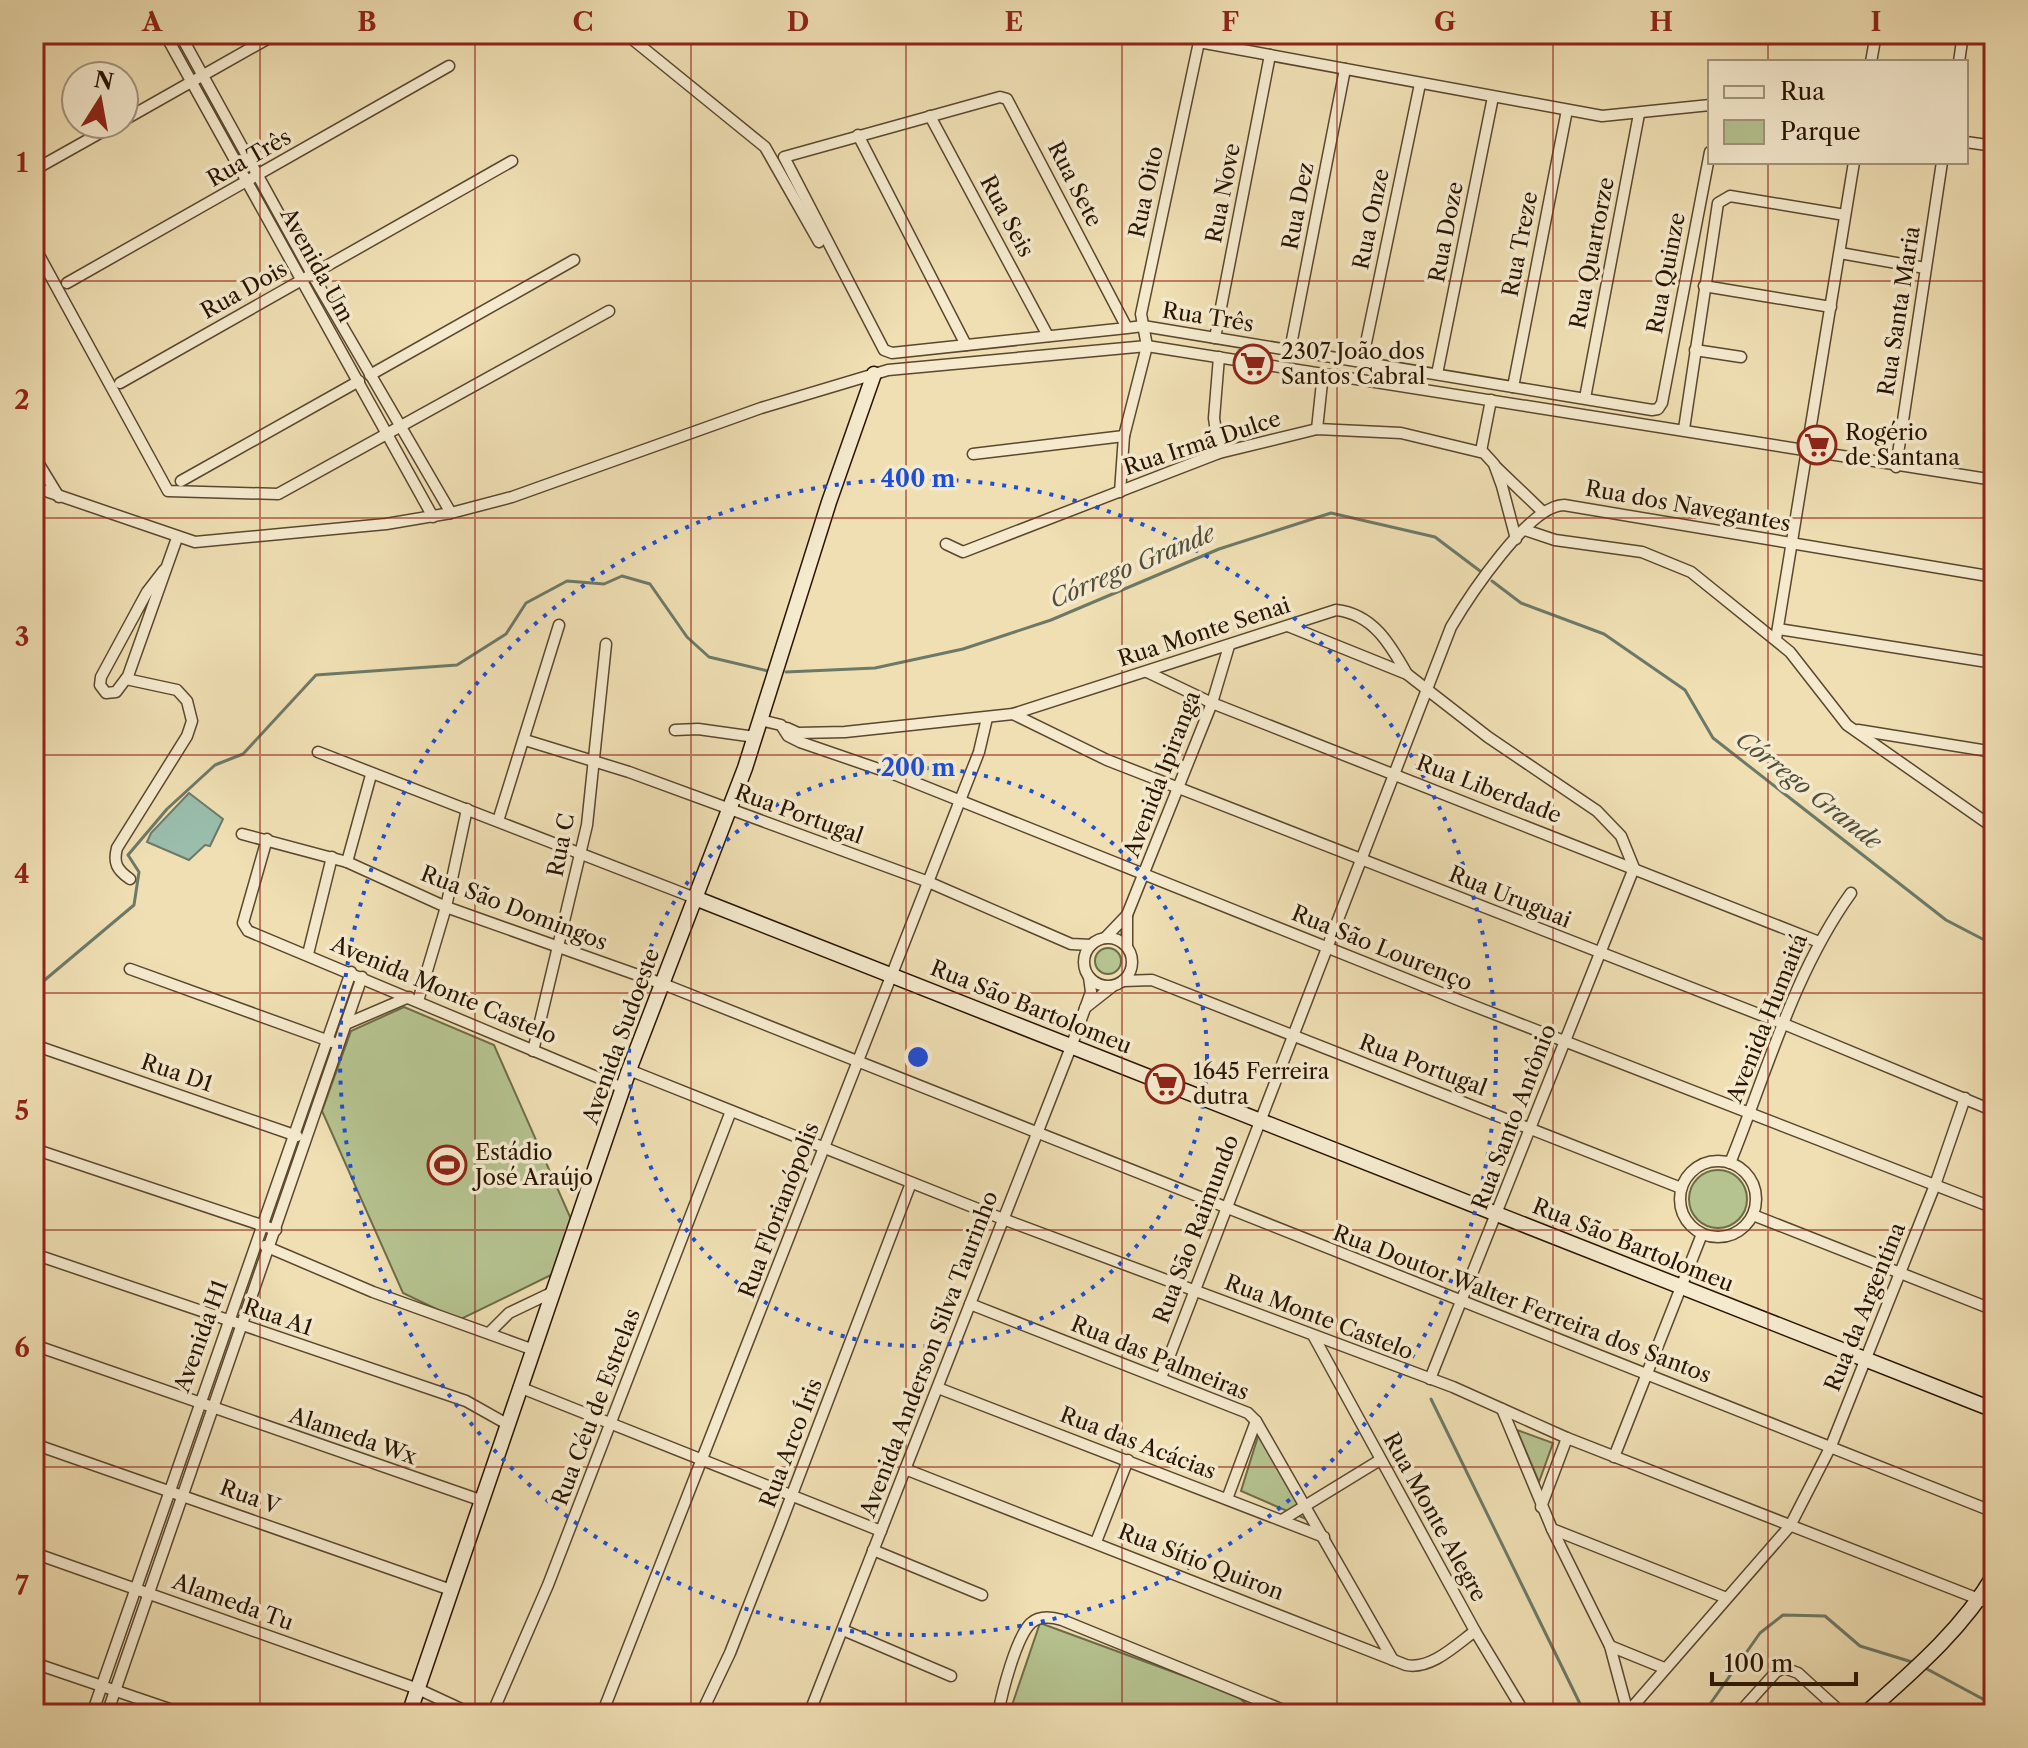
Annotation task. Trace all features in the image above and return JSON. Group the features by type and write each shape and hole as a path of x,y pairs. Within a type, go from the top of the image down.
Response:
{"street":[{"path":"34,41 46,34"},
{"name":"Avenida Um","path":"165,34 451,513"},
{"name":"Avenida Um","path":"180,34 204,75 253,179"},
{"path":"140,111 276,34"},
{"path":"626,34 745,134 765,147 881,372"},
{"path":"1871,60 1876,34"},
{"path":"1959,60 1963,34"},
{"name":"Rua Oito","path":"1147,346 1141,314 1197,46 1202,41 1270,55"},
{"path":"1270,55 1602,116 1708,105"},
{"name":"Rua Nove","path":"1215,338 1270,55"},
{"name":"Rua Três","path":"67,283 449,66"},
{"name":"Rua Dez","path":"1290,350 1345,69"},
{"name":"Rua Onze","path":"1362,362 1420,84"},
{"name":"Rua Sete","path":"930,116 1000,97 1010,102 1127,328"},
{"name":"Rua Doze","path":"1437,374 1493,97"},
{"name":"Rua Treze","path":"1513,387 1567,110"},
{"name":"Rua Quartorze","path":"1585,398 1639,114"},
{"path":"930,116 858,135 966,345"},
{"name":"Rua Seis","path":"930,116 1048,336"},
{"name":"Rua Três","path":"858,135 786,154 784,160 884,350 892,353 1143,326 1652,410 1658,409 1662,403"},
{"path":"34,170 87,140"},
{"path":"1968,142 1994,146"},
{"name":"Rua Dois","path":"120,383 512,161"},
{"name":"Rua Quinze","path":"1662,403 1708,162"},
{"path":"1777,634 1854,164"},
{"name":"Rua Santa Maria","path":"1896,467 1942,164"},
{"path":"1684,429 1718,203 1730,196 1845,215"},
{"path":"34,246 168,491 278,494 609,311"},
{"path":"1840,253 1925,268"},
{"path":"370,375 574,260"},
{"name":"Avenida Um","path":"308,277 359,381 433,517"},
{"path":"1704,286 1831,307"},
{"path":"1120,492 1124,436 1147,346"},
{"path":"34,487 195,542 433,517 512,497 776,403 881,372 1147,346 1684,429 1896,467 1994,480"},
{"path":"1695,350 1741,357"},
{"path":"1219,357 1214,418 1219,453"},
{"name":"Avenida Sudoeste","path":"409,1714 531,1349 629,1070 755,737 829,502 881,372"},
{"path":"1317,429 1323,373"},
{"path":"181,481 359,381"},
{"path":"1426,692 1451,627 1464,605 1516,539 1543,512 1481,451 1491,400"},
{"name":"Rua Irmã Dulce","path":"946,544 963,552 1219,453 1317,429 1401,433 1481,451"},
{"path":"973,454 1124,436"},
{"path":"34,456 59,497"},
{"path":"1494,464 1516,539"},
{"name":"Rua dos Navegantes","path":"1543,512 1564,505 1994,577"},
{"path":"1525,530 1555,540 1642,552 1691,572 1777,634 1853,730 1994,828"},
{"path":"164,570 142,602 101,677 100,685 106,693 114,694 126,679 177,538"},
{"name":"Rua Monte Senai","path":"987,718 1013,714 1336,610 1359,615 1377,629 1407,674"},
{"path":"498,821 559,625"},
{"path":"1288,626 1407,674 1426,692 1597,811 1621,836 1634,868"},
{"path":"1777,634 1994,663"},
{"name":"Rua C","path":"533,1051 581,854 606,644"},
{"name":"Avenida Ipiranga","path":"1127,915 1212,703 1229,646"},
{"name":"Rua Liberdade","path":"1147,672 1212,703 1819,942"},
{"path":"126,679 177,690 187,701 192,721 187,736 117,848 114,859 118,870 130,879"},
{"name":"Rua São Raimundo","path":"1161,1378 1224,1208 1426,692"},
{"name":"Rua Uruguai","path":"1013,714 1107,760 1600,955 1784,1024 1994,1111"},
{"path":"781,725 798,733 845,732 987,718"},
{"name":"Rua Florianópolis","path":"602,1714 979,752 987,718"},
{"name":"Rua São Lourenço","path":"760,720 781,725 788,736 800,742 959,800 1326,948 1994,1208"},
{"path":"675,730 698,729 755,737"},
{"path":"1853,730 1994,752"},
{"name":"Rua Portugal","path":"525,740 592,760 926,881 1071,944 1091,945"},
{"name":"Rua São Bartolomeu","path":"318,752 1994,1410"},
{"path":"347,862 371,775"},
{"path":"346,1024 414,999 446,907 467,809"},
{"name":"Rua São Domingos","path":"242,834 347,862 446,907 556,949 663,984 1037,1133"},
{"name":"Avenida Monte Castelo","path":"267,839 243,923 248,931 623,1088"},
{"path":"308,954 332,857"},
{"name":"Rua Santo Antônio","path":"1430,1379 1634,868"},
{"name":"Avenida Humaitá","path":"1730,1163 1819,942 1851,893"},
{"path":"1084,965 1091,945 1105,938 1127,915"},
{"path":"1085,1008 1130,971 1127,915"},
{"path":"1056,935 1098,984 1152,980"},
{"path":"1105,938 1118,940 1152,980"},
{"path":"130,969 340,1044"},
{"name":"Avenida H1","path":"92,1714 351,972"},
{"name":"Avenida H1","path":"107,1714 362,977"},
{"name":"Avenida Anderson Silva Taurinho","path":"813,1713 873,1550 1071,1047 1091,992 1089,977"},
{"name":"Rua Portugal","path":"1152,980 1681,1188"},
{"name":"Rua D1","path":"34,1045 306,1140"},
{"name":"Rua Monte Castelo","path":"629,1070 1003,1219 1430,1379 1614,1457 1987,1602"},
{"name":"Rua da Argentina","path":"1628,1713 1724,1597 1790,1526 1831,1446 1935,1185 1965,1098"},
{"name":"Rua Céu de Estrelas","path":"492,1714 611,1424 731,1111"},
{"name":"Rua Doutor Walter Ferreira dos Santos","path":"1037,1133 1994,1512"},
{"path":"34,1149 276,1230"},
{"path":"1718,1161 1730,1163 1753,1184 1756,1194 1753,1215 1731,1235 1702,1234 1685,1220 1679,1199 1681,1188 1695,1169 1718,1161"},
{"name":"Rua Arco Íris","path":"701,1714 730,1653 793,1494 911,1183"},
{"path":"1753,1215 1994,1310"},
{"path":"1614,1457 1702,1234"},
{"path":"256,1243 373,1292 531,1349"},
{"name":"Rua A1","path":"34,1254 466,1401 507,1424"},
{"path":"489,1333 509,1313 553,1292"},
{"name":"Rua das Palmeiras","path":"970,1304 1248,1413 1256,1421 1393,1660"},
{"name":"Rua Monte Alegre","path":"1314,1337 1475,1631 1525,1714"},
{"name":"Alameda Wx","path":"34,1345 480,1500"},
{"path":"519,1387 881,1531"},
{"name":"Rua das Acácias","path":"938,1388 1324,1537"},
{"path":"1502,1409 1541,1507 1610,1646 1628,1713"},
{"path":"1227,1499 1256,1421"},
{"path":"1541,1507 1567,1438"},
{"name":"Rua V","path":"34,1444 451,1590"},
{"path":"1096,1542 1128,1460"},
{"path":"1282,1520 1380,1460"},
{"name":"Rua Sítio Quiron","path":"905,1469 1393,1660 1421,1666 1475,1631"},
{"path":"1552,1529 1724,1597"},
{"path":"873,1550 982,1595"},
{"name":"Alameda Tu","path":"34,1553 418,1689 472,1714"},
{"path":"1865,1714 1987,1602 1994,1575"},
{"path":"998,1714 1022,1636 1032,1622 1046,1617 1062,1620 1293,1714"},
{"path":"843,1630 951,1676"},
{"path":"1610,1646 1664,1668"},
{"path":"34,1663 184,1714"},
{"path":"1738,1714 1769,1678 1784,1668 1798,1673 1843,1714"}],"green space":[{"path":"1108,948 1117,952 1121,961 1117,970 1108,974 1099,970 1095,961 1099,952"},
{"name":"Estádio José Araújo","path":"404,1007 494,1045 571,1219 553,1274 459,1320 403,1293 322,1111 351,1031"},
{"path":"1718,1170 1739,1178 1747,1199 1739,1220 1718,1228 1697,1220 1689,1199 1697,1178"},
{"path":"1517,1430 1553,1443 1539,1482"},
{"path":"1259,1433 1308,1520 1241,1491"},
{"path":"1040,1623 1236,1695 1258,1714 1009,1714"}],"shaded area":[{"path":"189,793 223,819 210,846 205,845 189,860 147,842 151,833"}],"waterway":[{"name":"Córrego Grande","path":"786,672 875,668 963,649 1051,620 1219,549 1331,513 1435,537 1480,571"},
{"name":"Córrego Grande","path":"34,989 134,905 139,872 128,855 167,809 215,765 243,754 316,675 457,665 506,634 526,603 567,581 604,584 622,576 650,584 687,637 709,657 768,671"},
{"name":"Córrego Grande","path":"1492,581 1521,603 1604,634 1685,690 1713,738 1946,920 1994,945"},
{"path":"1431,1399 1585,1714"},
{"path":"1703,1714 1760,1633 1783,1615 1825,1616 1860,1646 1912,1662"},
{"path":"1927,1669 1994,1705"}],"place":[{"name":"2307 João dos Santos Cabral","path":"1253,364"},
{"name":"Rogério de Santana","path":"1817,445"},
{"name":"1645 Ferreira dutra","path":"1165,1084"},
{"name":"Estádio José Araújo","path":"447,1165"}]}
